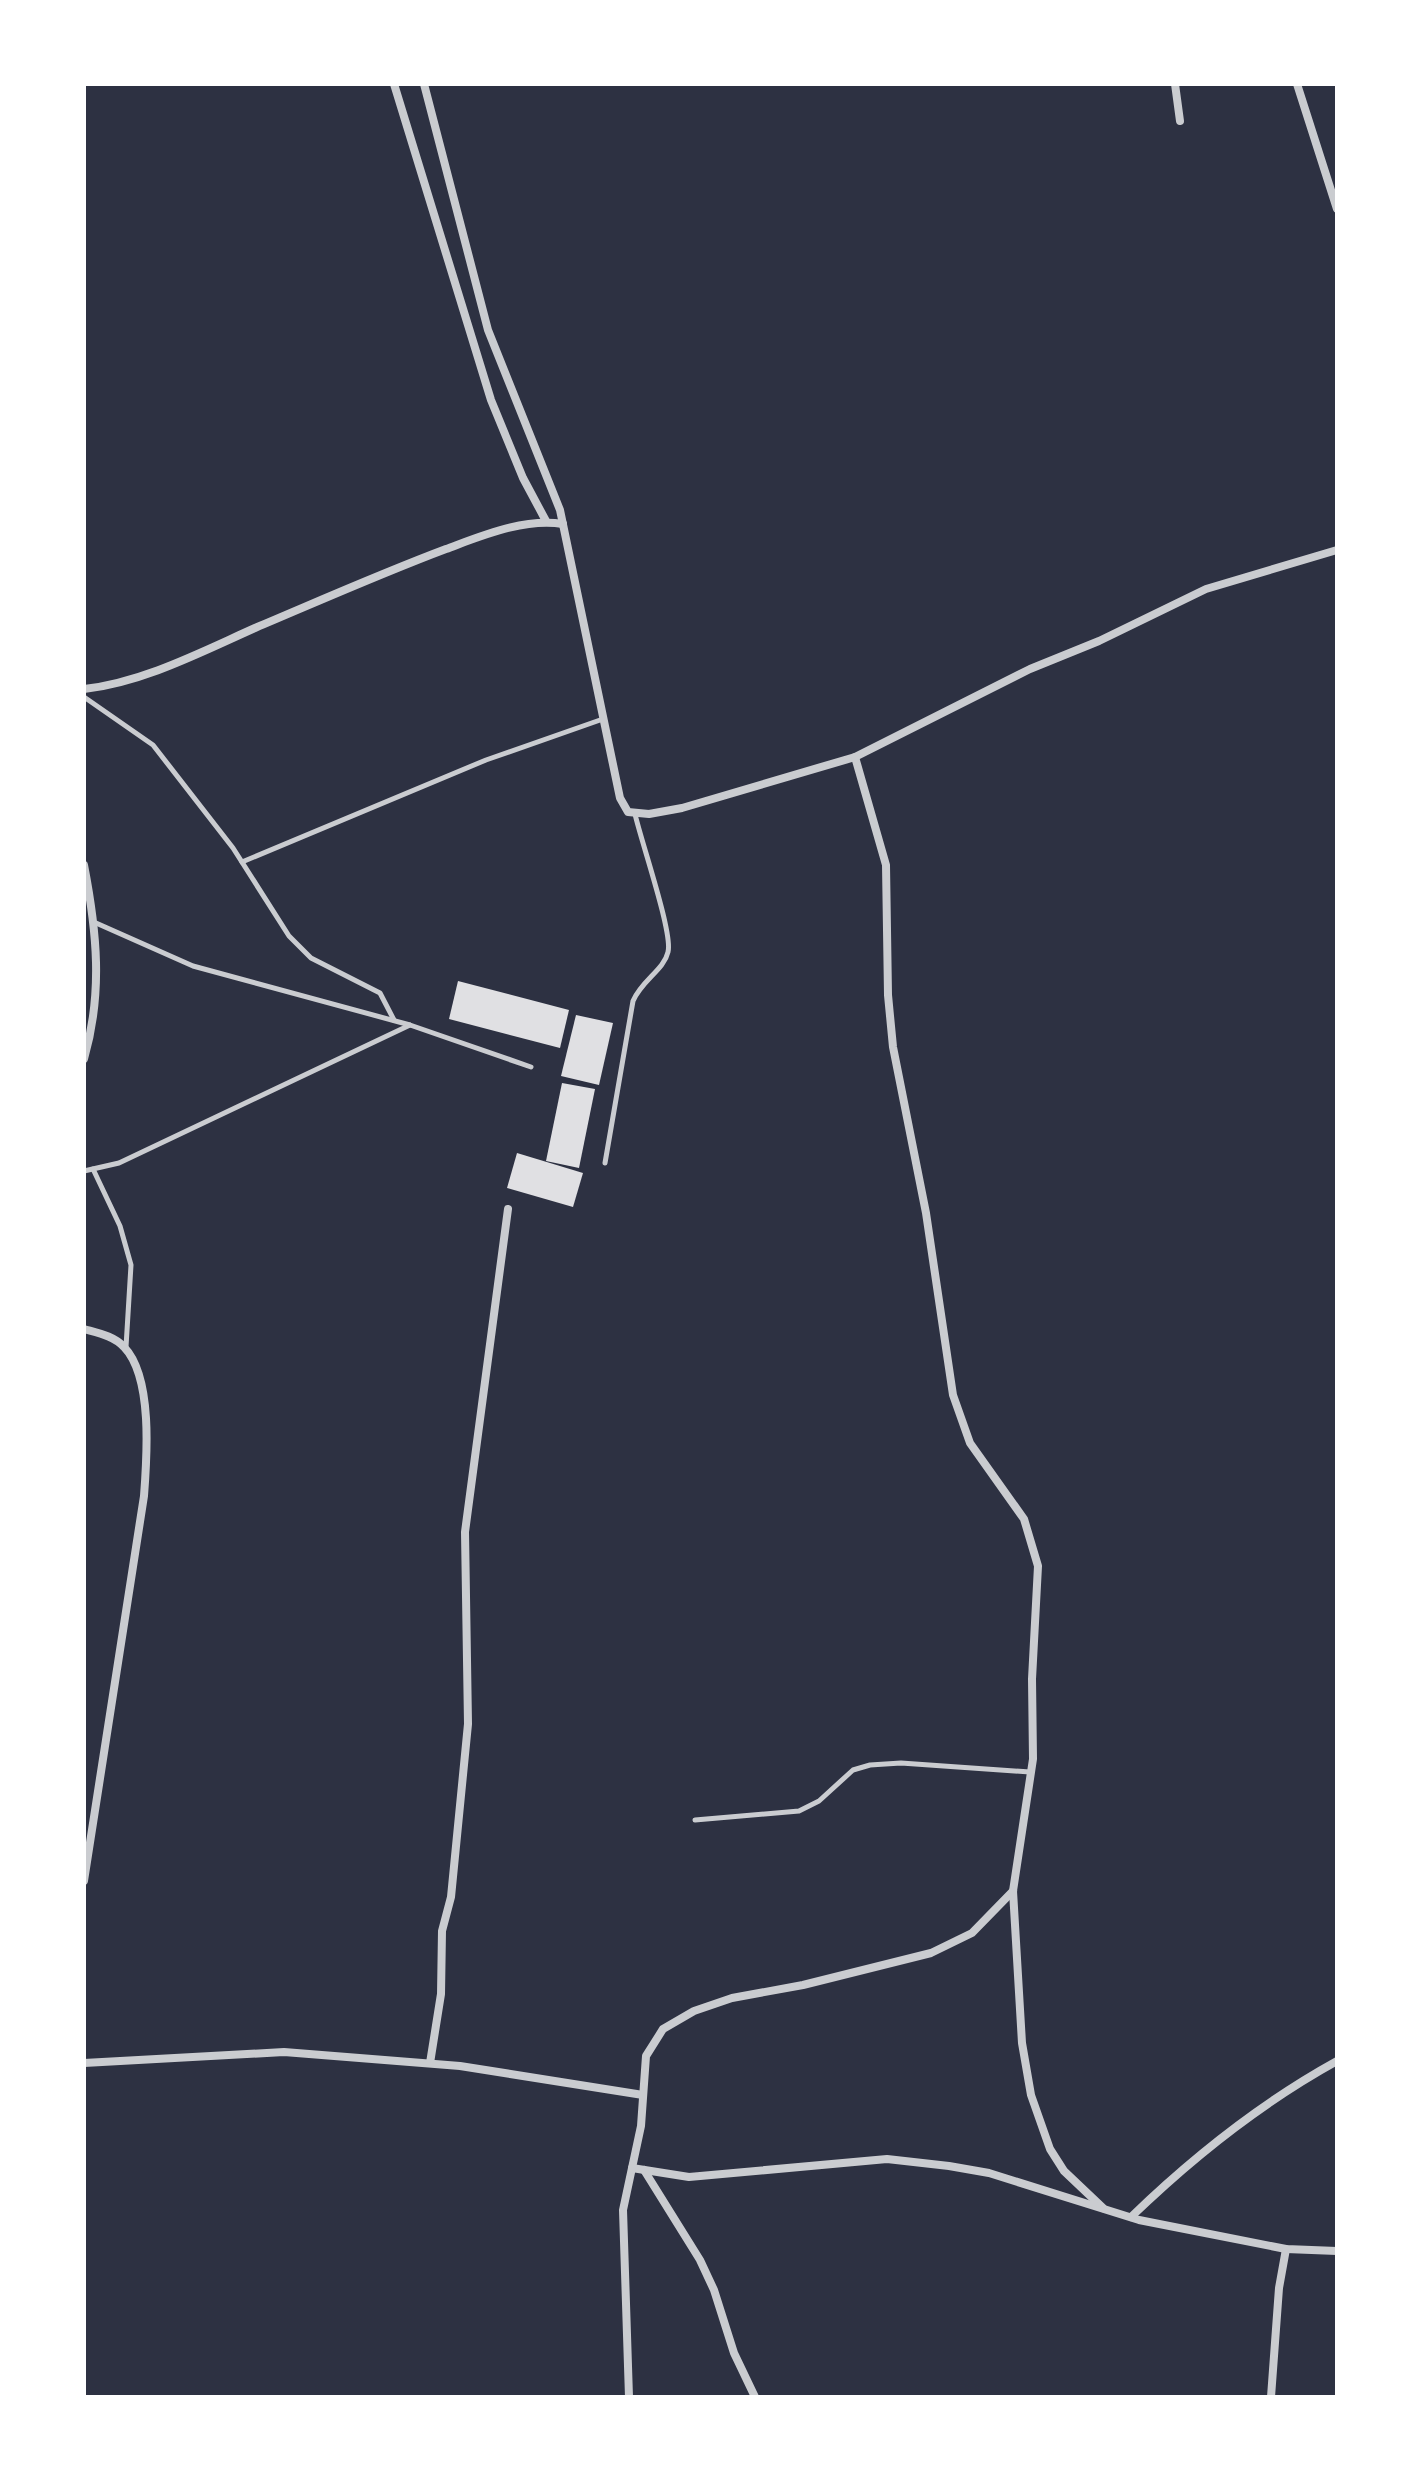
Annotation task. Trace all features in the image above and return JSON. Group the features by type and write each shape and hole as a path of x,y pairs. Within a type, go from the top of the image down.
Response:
{"street":[{"path":"394,84 491,400 523,478 546,521"},
{"path":"424,84 488,330 563,524 620,798 628,812 635,814 682,808 756,789 855,757 1030,669 1099,641 1206,589 1337,550"},
{"path":"1175,84 1180,121"},
{"path":"1297,84 1337,209"},
{"path":"84,689 125,680 185,660 335,593 477,538 534,521 563,524"},
{"path":"855,757 886,865 893,1047 926,1213 953,1395 970,1443 1024,1519 1038,1566 1030,1772 1013,1891 1022,2043 1031,2095 1050,2149 1064,2171 1103,2208"},
{"path":"84,865 96,923 98,986 84,1059"},
{"path":"430,2063 441,1994 442,1931 451,1897 468,1724 465,1532 508,1209"},
{"path":"84,1329 112,1337 125,1348 136,1365 148,1443 144,1496 84,1881"},
{"path":"629,2397 623,2210 643,2095 646,2056 663,2029 694,2011 732,1998 803,1985 931,1953 972,1933 1013,1891"},
{"path":"84,2063 284,2052 430,2063 643,2095"},
{"path":"1131,2217 1173,2177 1271,2101 1337,2061"},
{"path":"632,2168 689,2177 887,2159 989,2173 1131,2217 1286,2249 1337,2251"},
{"path":"644,2170 700,2260 714,2290 734,2353 755,2397"},
{"path":"1271,2397 1279,2288 1286,2249"}],"lane":[{"path":"84,697 153,745 242,862 289,936 311,958 380,993 394,1020"},
{"path":"242,862 486,760 604,719"},
{"path":"605,1163 633,1001 645,979 661,968 670,943 635,814"},
{"path":"96,923 193,966 394,1020 531,1067"},
{"path":"84,1171 119,1163 410,1025"},
{"path":"93,1169 120,1226 131,1265 125,1348"},
{"path":"695,1820 799,1811 819,1801 853,1770 870,1765 901,1763 1030,1772"}],"building":[{"path":"458,981 569,1010 560,1048 449,1019"},
{"path":"576,1015 613,1023 599,1085 561,1076"},
{"path":"562,1083 595,1089 579,1168 546,1161"},
{"path":"517,1153 583,1173 573,1207 507,1188"}]}
